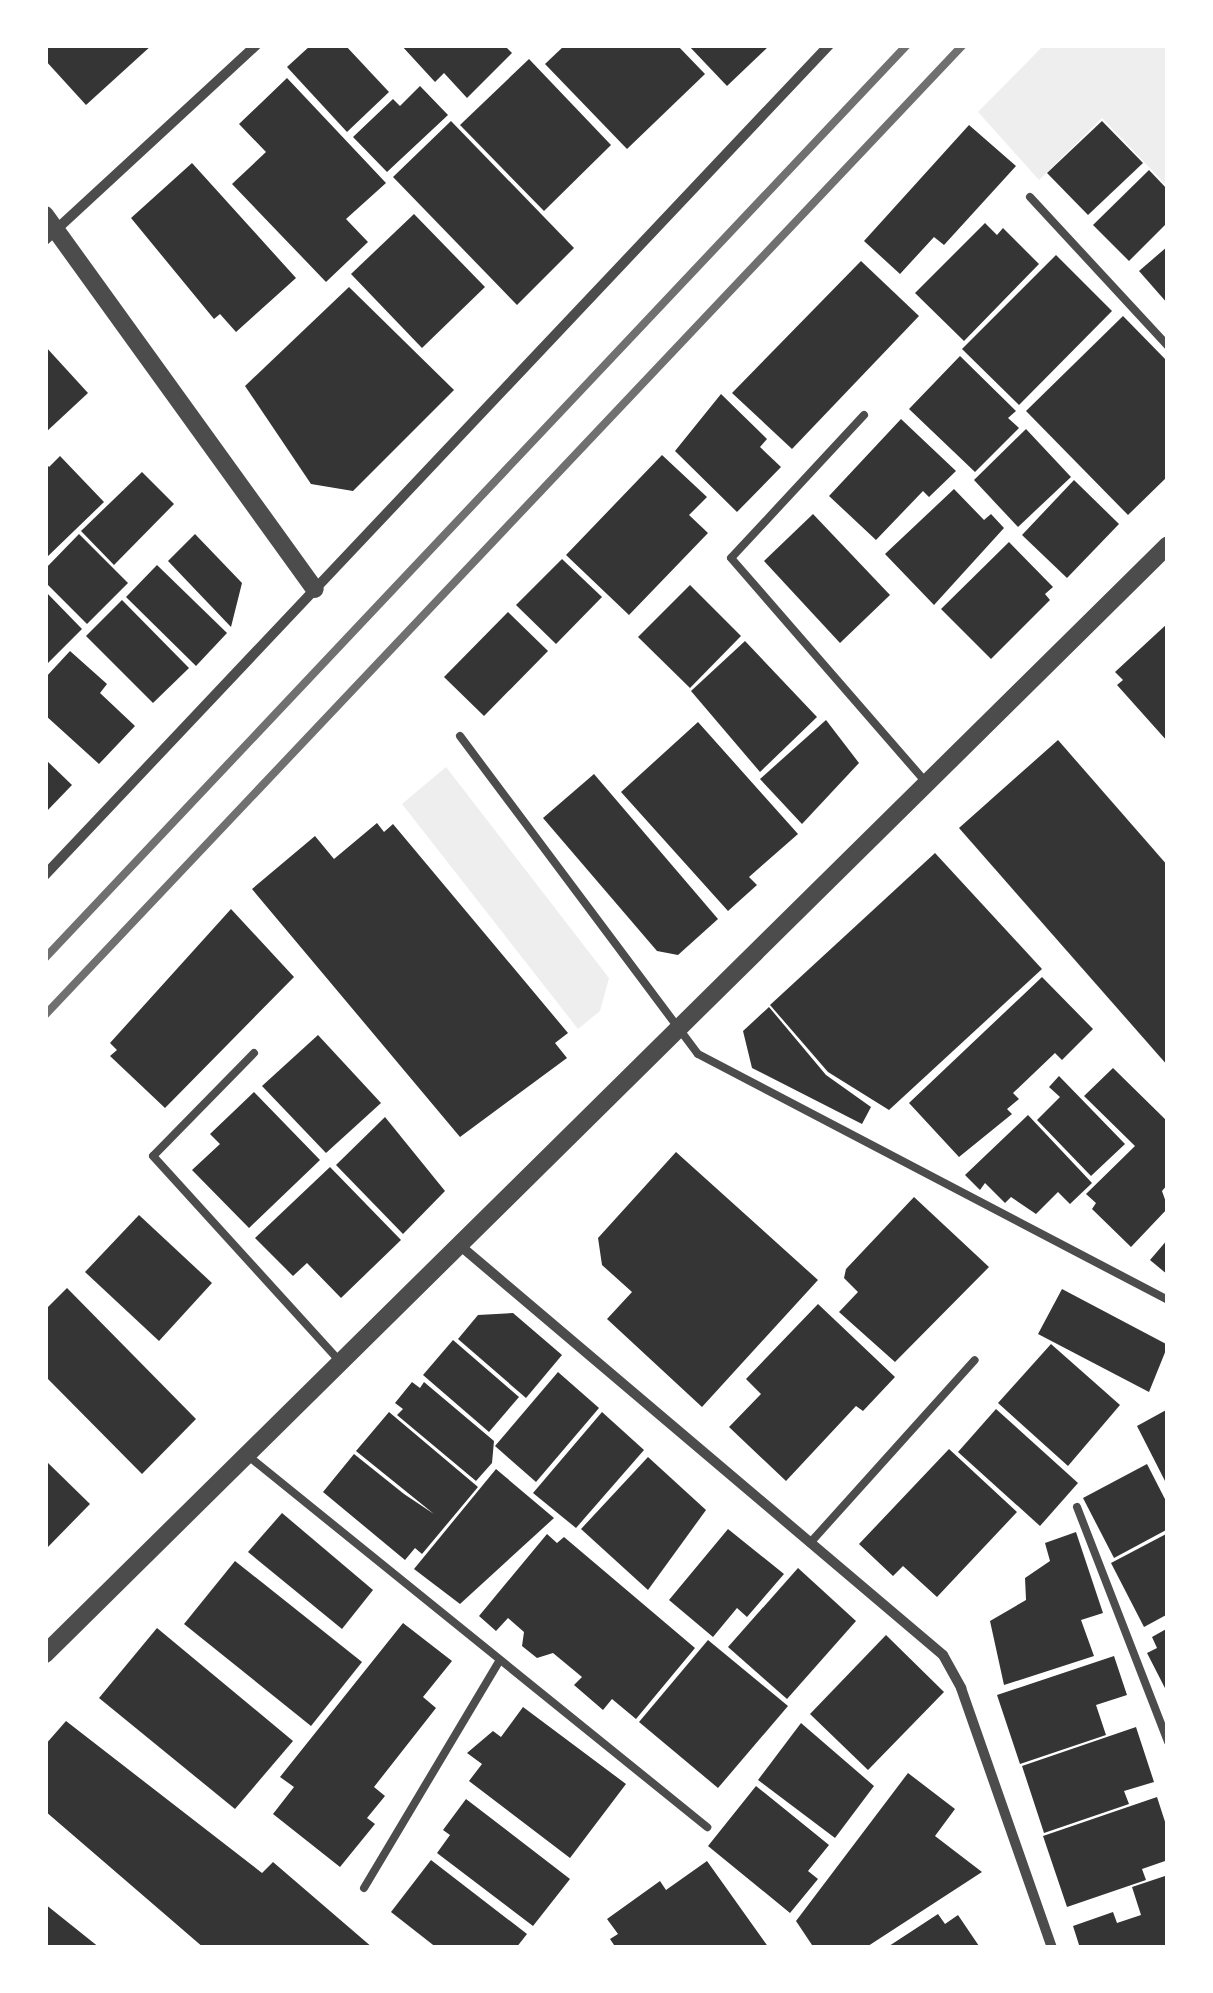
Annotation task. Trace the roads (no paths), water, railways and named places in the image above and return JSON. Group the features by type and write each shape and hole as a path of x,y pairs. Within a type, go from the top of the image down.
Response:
{"street":[{"path":"256,45 48,228 315,589"},
{"path":"45,875 829,45"},
{"path":"45,1654 675,1025 1168,544"},
{"path":"456,1243 943,1655 961,1688 1052,1948"}],"lane":[{"path":"1030,197 1168,346"},
{"path":"864,415 731,558 925,781"},
{"path":"460,736 698,1054 1168,1300"},
{"path":"254,1053 153,1156 338,1359"},
{"path":"810,1543 976,1360"},
{"path":"244,1452 708,1827"},
{"path":"1077,1508 1168,1742"},
{"path":"364,1888 500,1660"}],"railway":[{"path":"45,958 907,45"},
{"path":"45,1015 963,45"}]}
